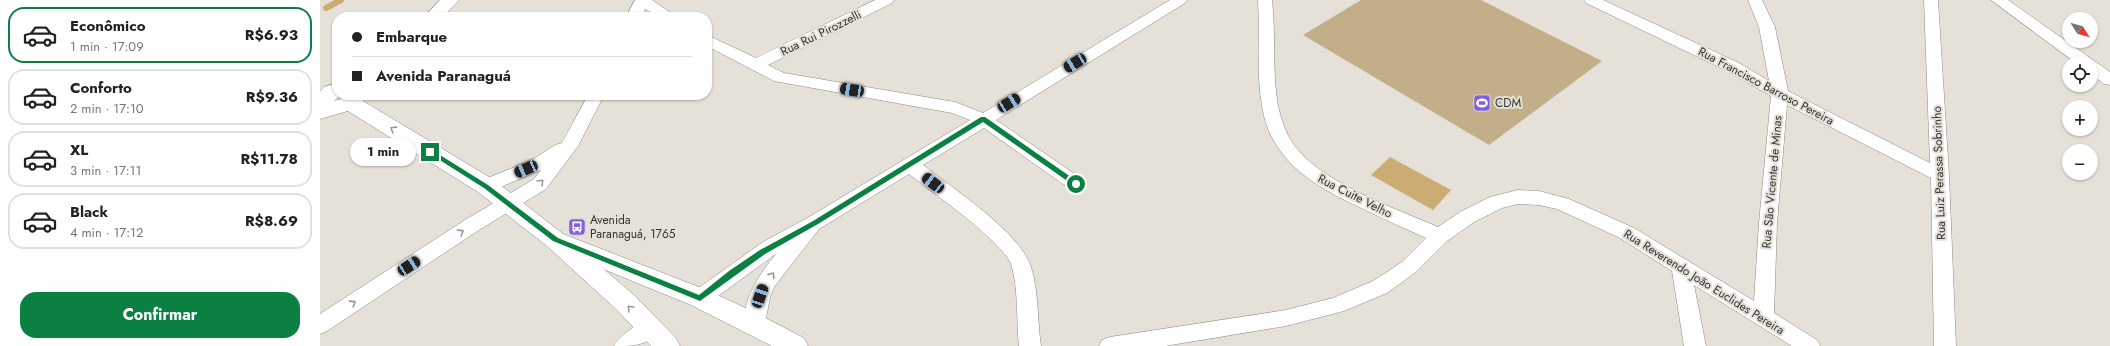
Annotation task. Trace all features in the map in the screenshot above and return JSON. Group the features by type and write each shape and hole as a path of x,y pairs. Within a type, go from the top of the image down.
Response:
{"main road":[{"path":"438,12 450,0"},
{"path":"320,112 332,99"},
{"path":"344,100 486,186 555,240 605,284 667,346"},
{"path":"555,240 700,298 755,324 795,346"}],"street":[{"path":"636,12 642,0 661,12"},
{"name":"Rua Rui Pirozzelli","path":"754,65 887,0"},
{"path":"700,298 731,273 763,252 816,222 1180,0"},
{"name":"Rua Cuite Velho","path":"1265,0 1266,48 1270,107 1276,131 1294,159 1312,174 1335,188 1440,236"},
{"name":"Rua Francisco Barroso Pereira","path":"1591,0 1698,50 1940,175"},
{"name":"Rua São Vicente de Minas","path":"1755,0 1767,27 1780,93 1768,223 1763,319"},
{"name":"Rua Luiz Perassa Sobrinho","path":"1931,0 1940,175 1945,346"},
{"path":"1998,0 2077,56"},
{"path":"712,43 780,77 955,108 983,119 1076,184"},
{"path":"2098,71 2110,80"},
{"path":"320,325 472,225 540,184 572,142 593,100"},
{"path":"486,186 538,164 572,142"},
{"path":"909,164 1006,241 1020,266 1030,346"},
{"name":"Rua Reverendo João Euclides Pereira","path":"1110,346 1177,342 1337,305 1380,287 1409,267 1440,236 1467,217 1497,202 1518,197 1539,198 1562,204 1627,233 1680,265 1763,319 1809,346"},
{"path":"755,324 755,315 763,288 779,265 816,222"},
{"path":"1680,265 1695,346"},
{"path":"625,346 650,328"}],"shaded area":[{"name":"CDM","path":"1361,0 1481,0 1602,61 1489,145 1303,35"},
{"path":"1390,157 1451,190 1433,210 1371,175"}],"waterway":[{"path":"326,8 341,0"}],"place":[{"name":"CDM","path":"1482,103"},
{"name":"Avenida Paranaguá, 1765","path":"577,227"}],"route":[{"path":"430,152 486,186 555,240 700,298 731,273 763,252 816,222 983,119 1076,184"}]}
